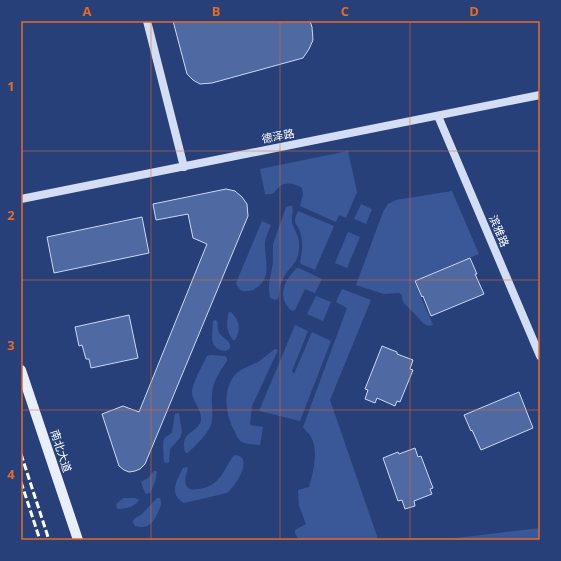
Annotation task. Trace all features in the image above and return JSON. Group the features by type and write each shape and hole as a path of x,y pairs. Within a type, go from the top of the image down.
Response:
{"main road":[{"name":"南北大道","path":"21,370 78,540"}],"street":[{"path":"147,21 184,167"},
{"name":"德泽路","path":"21,199 540,95"},
{"name":"滨雅路","path":"438,116 540,356"}],"shaded area":[{"path":"348,151 357,192 346,218 339,215 336,222 300,206 303,194 302,188 293,184 282,185 273,194 265,194 260,169"},
{"path":"452,191 479,254 414,281 433,325 428,326 423,323 404,303 402,295 399,293 384,294 356,285 383,212 388,204 396,200"},
{"path":"361,204 372,209 366,224 354,219"},
{"path":"292,206 293,208 292,222 299,242 299,250 294,264 285,275 281,283 278,299 275,300 270,298 269,291 273,263 273,244 286,207"},
{"path":"298,211 334,226 315,270 301,264 300,262 302,238 295,222"},
{"path":"262,221 271,225 265,242 265,277 263,282 256,288 250,291 243,291 236,283"},
{"path":"348,232 360,237 347,268 335,263"},
{"path":"297,268 322,279 315,293 305,289 295,310 292,311 287,306 283,295 285,283"},
{"path":"342,289 371,300 330,400 378,539 457,538 540,528 540,540 299,540 295,530 306,524 299,506 298,490 309,487 314,469 315,455 315,449 310,436 303,427 347,308 336,302"},
{"path":"316,296 331,302 323,321 307,314"},
{"path":"229,312 234,315 239,325 235,340 233,340 228,330 227,320"},
{"path":"213,321 217,321 219,333 230,344 229,349 223,351 220,350 212,341"},
{"path":"295,325 308,331 292,371 294,374 312,332 331,341 300,421 259,411"},
{"path":"275,349 278,350 252,406 250,425 263,427 260,445 244,443 238,438 229,419 227,397 230,382 236,374 258,362"},
{"path":"207,356 225,356 227,361 217,376 213,389 211,425 201,440 189,452 186,453 184,444 186,437 198,427 201,420 200,413 192,394 193,386"},
{"path":"175,414 179,414 182,432 180,438 170,449 169,462 166,463 164,462 163,441 172,432"},
{"path":"235,455 241,457 243,461 242,472 227,493 184,503 176,495 176,482 183,468 187,467 188,469 185,481 188,488 202,489 211,485 218,479"},
{"path":"154,471 157,471 155,482 150,493 146,494 141,482 148,478"},
{"path":"124,498 135,498 139,500 132,506 118,509 116,504"},
{"path":"157,498 160,498 161,504 153,521 144,527 135,526 133,522 134,519 142,514"}],"building":[{"path":"173,21 310,21 313,40 303,58 212,83 200,84 187,74"},
{"path":"226,189 235,191 242,197 247,204 248,216 145,464 140,469 129,472 119,466 102,414 123,406 139,412 207,244 193,238 188,214 156,220 153,204"},
{"path":"142,217 149,253 54,273 47,237"},
{"path":"470,258 484,294 431,316 415,281"},
{"path":"129,315 138,358 91,368 89,359 86,359 82,345 79,346 75,327"},
{"path":"382,346 413,360 410,369 413,370 400,402 397,401 395,406 377,398 375,403 365,399 368,390 365,389"},
{"path":"519,392 533,428 481,450 464,415"},
{"path":"415,448 418,457 421,456 433,488 430,489 432,494 414,501 415,506 405,509 402,500 398,501 383,458 398,452 399,454"}],"railway":[{"path":"21,454 49,540"},
{"path":"21,482 40,540"}]}
